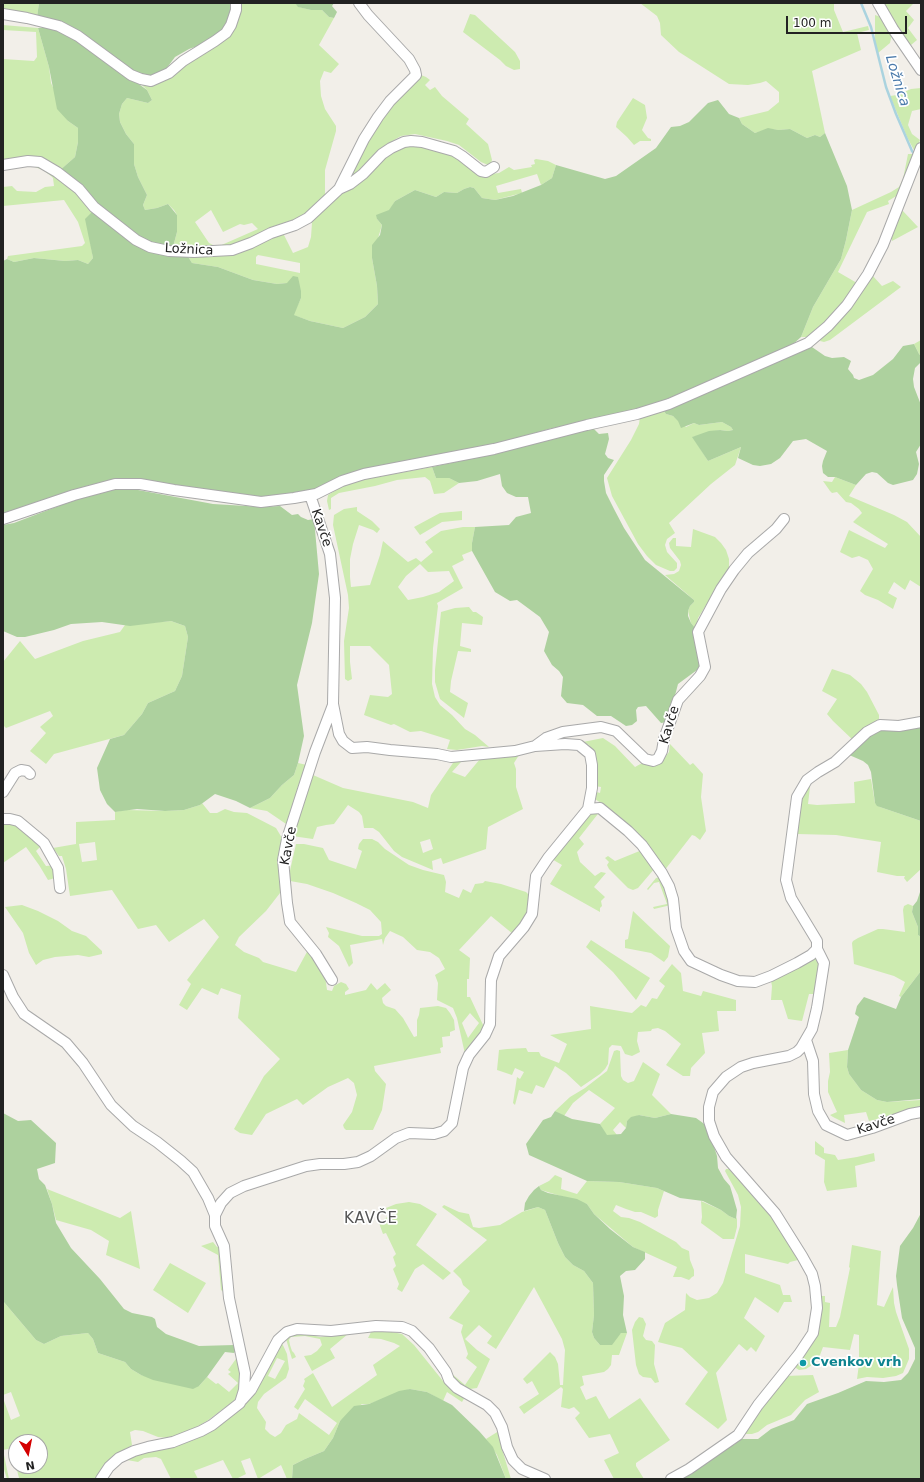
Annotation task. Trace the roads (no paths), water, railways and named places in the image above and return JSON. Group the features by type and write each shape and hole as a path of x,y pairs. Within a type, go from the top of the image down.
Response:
{"street":[{"path":"3,14 59,26 78,36 132,75 150,81 169,73 183,61 226,33 231,25 236,10 236,3"},
{"name":"Ložnica","path":"339,189 364,139 375,122 390,101 416,75 409,59 359,3"},
{"path":"878,3 893,29 921,70"},
{"name":"Ložnica","path":"3,165 28,161 40,162 57,172 79,189 94,207 136,240 150,247 169,251 220,252 251,243 270,232 295,225 308,218 339,189 350,184 363,174 382,154 404,142 411,140 454,151 480,170 486,172 494,167"},
{"path":"3,519 74,495 115,484 140,484 261,502 316,494 342,481 364,474 494,449 587,425 637,414 669,404 808,343 828,326 847,305 868,274 883,245 921,148"},
{"name":"Kavče","path":"310,495 330,554 335,591 333,704 339,734 343,741 352,748 367,747 437,754 451,757 515,751 535,746 565,744 579,745 590,754 592,764 592,788 588,809"},
{"name":"Kavče","path":"535,746 546,738 563,732 601,727 616,731 645,759 653,761 658,759 662,751 664,739 678,700 700,676 705,668 698,632 721,588 748,554 776,529 784,519"},
{"name":"Kavče","path":"332,980 316,954 290,922 283,860 287,839 315,752 333,704"},
{"path":"671,1479 689,1469 738,1435 758,1405 814,1333 817,1308 815,1286 812,1274 775,1213 726,1157 714,1136 710,1121 709,1107 713,1092 726,1077 742,1067 753,1063 789,1056 797,1052 806,1040 815,1020 824,963 817,949 817,941 792,898 786,880 797,797 807,780 835,762 867,732 880,725 899,726 921,722"},
{"path":"3,792 15,773 21,770 27,771 30,774"},
{"path":"215,1215 221,1202 230,1192 244,1186 306,1166 358,1162 372,1156 396,1138 409,1133 434,1134 444,1130 452,1123 463,1068 469,1055 485,1035 490,1024 491,980 499,956 532,914 536,876 548,858 588,809 600,808 628,831 642,845 662,873 670,886 676,928 684,951 691,961 738,981 755,982 797,963 817,949"},
{"path":"3,819 18,821 44,843 58,868 60,888"},
{"path":"3,975 13,997 24,1014 66,1043 83,1063 111,1105 134,1126 158,1142 193,1172 208,1198 215,1215 215,1226 224,1246 229,1298 245,1373 244,1390 240,1403"},
{"name":"Kavče","path":"806,1040 812,1061 814,1094 818,1111 826,1125 847,1134 921,1112"},
{"path":"101,1479 109,1467 119,1458 134,1451 173,1442 201,1431 212,1425 240,1403 251,1390 278,1340 287,1332 297,1329 331,1332 376,1326 402,1327 412,1331 429,1348 446,1372 449,1380 457,1388 487,1405 495,1413 502,1427 507,1447 513,1460 522,1469 544,1479"}],"waterway":[{"name":"Ložnica","path":"861,3 871,27 886,87 896,114 915,155"}],"place":[{"name":"Cvenkov vrh","path":"803,1363"}],"district":[{"name":"KAVČE","path":"371,1219"}]}
